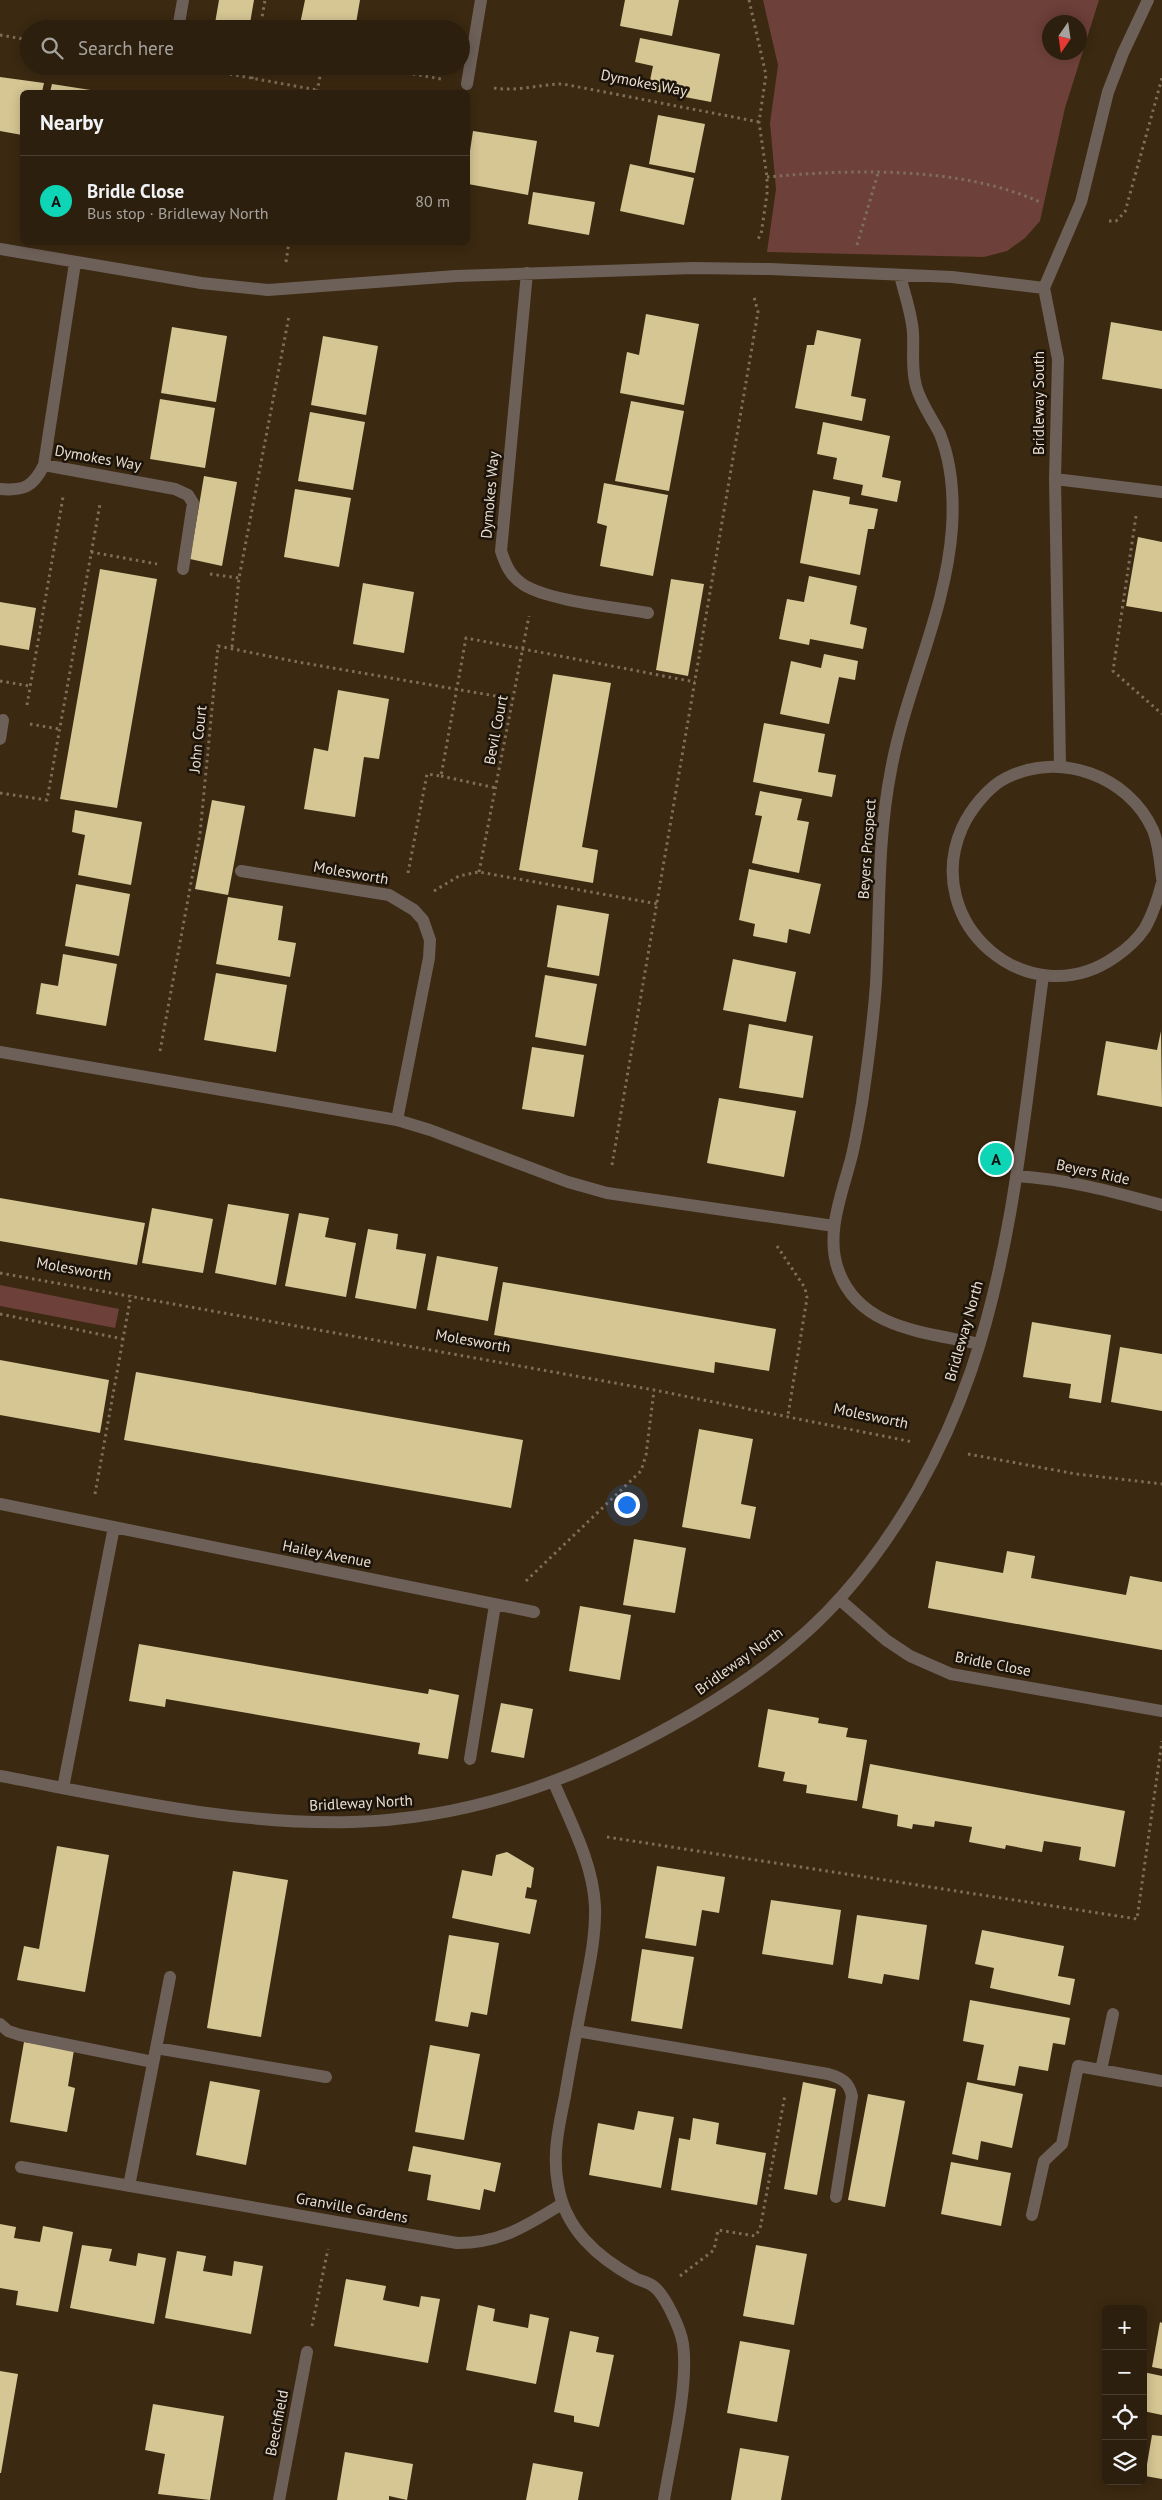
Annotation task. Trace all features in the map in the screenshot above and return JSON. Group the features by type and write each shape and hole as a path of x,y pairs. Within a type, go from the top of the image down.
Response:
{"street":[{"path":"179,20 182,0"},
{"path":"470,66 481,0"},
{"path":"0,249 201,283 268,290 527,273 740,269 952,277 1044,288 1081,202 1108,92 1123,53 1148,0"},
{"path":"467,84 468,75"},
{"name":"Dymokes Way","path":"0,489 12,490 27,487 37,479 44,465 75,262"},
{"name":"Dymokes Way","path":"527,273 501,551 506,566 514,577 534,591 648,613"},
{"name":"Beyers Prospect","path":"900,275 913,332 912,368 916,388 923,405 939,432 950,462 952,529 942,591 909,696 890,772 881,848 876,985 870,1040 856,1133 834,1226 834,1248 838,1270 846,1288 872,1316 909,1329 979,1344"},
{"name":"Bridleway South","path":"1044,288 1058,359 1055,479 1060,765"},
{"name":"Dymokes Way","path":"44,465 175,489 188,495 193,503 183,569"},
{"path":"1055,479 1162,492"},
{"path":"0,739 3,720"},
{"path":"1162,878 1159,852 1153,830 1139,808 1121,789 1092,774 1060,765 1031,768 1004,778 986,795 968,815 956,842 952,868 954,894 964,922 976,939 1018,969 1043,976 1067,976 1093,971 1129,948 1145,929 1156,906 1162,883"},
{"name":"Molesworth","path":"241,871 376,892 402,902 414,910 428,930 428,958 397,1120"},
{"name":"Bridleway North","path":"0,1776 188,1812 242,1819 292,1822 354,1822 450,1812 499,1801 554,1783 643,1742 731,1691 809,1630 840,1599 887,1538 939,1448 966,1383 979,1344 998,1271 1016,1176 1043,976"},
{"path":"0,1052 397,1120 430,1130 568,1182 607,1193 834,1226"},
{"name":"Beyers Ride","path":"1016,1176 1038,1177 1086,1186 1162,1206"},
{"name":"Hailey Avenue","path":"0,1504 534,1612"},
{"path":"63,1788 114,1528"},
{"name":"Bridle Close","path":"840,1599 886,1640 910,1656 951,1674 1162,1711"},
{"path":"470,1759 498,1605"},
{"path":"554,1783 585,1859 595,1904 590,1960 555,2148 554,2166 562,2204 573,2226 597,2253 636,2278 653,2285 662,2294 683,2342 685,2365 664,2500"},
{"path":"129,2186 170,1977"},
{"path":"1101,2070 1113,2014"},
{"path":"0,2024 8,2031 20,2035 153,2062"},
{"path":"577,2031 790,2067 842,2078 850,2087 850,2109 836,2197"},
{"path":"156,2048 326,2077"},
{"path":"1032,2215 1044,2161 1062,2144 1078,2066 1162,2081"},
{"name":"Granville Gardens","path":"20,2167 449,2242 472,2243 488,2241 514,2232 562,2204"},
{"name":"Beechfield","path":"279,2500 307,2352"}],"path":[{"path":"262,20 265,0"},
{"path":"607,1193 758,312 740,269 761,235 767,177 759,122 766,75 749,0"},
{"path":"0,35 20,38"},
{"path":"231,75 312,90"},
{"path":"252,79 253,75"},
{"path":"317,90 320,75"},
{"name":"Dymokes Way","path":"418,75 502,89 563,84 759,122"},
{"path":"1109,221 1116,221 1125,212 1162,78"},
{"path":"767,177 803,174 878,173 944,176 1014,190 1042,203"},
{"path":"849,272 878,173"},
{"path":"294,289 239,578 232,647 298,662 513,699"},
{"path":"26,714 68,470"},
{"path":"0,793 47,800 105,476"},
{"path":"1140,488 1113,671 1162,714"},
{"name":"Bevil Court","path":"479,872 534,591"},
{"path":"441,776 466,638 695,682"},
{"name":"John Court","path":"155,1078 200,834 218,646 232,647"},
{"path":"0,681 30,686"},
{"path":"402,902 427,774 496,788"},
{"path":"414,910 437,888 448,881 458,876 479,872 658,904"},
{"path":"755,1215 800,1280 807,1298 788,1415"},
{"name":"Molesworth","path":"0,1272 788,1415 939,1448 1076,1474 1162,1484"},
{"path":"90,1522 131,1295"},
{"path":"0,1314 123,1338"},
{"path":"498,1605 640,1471 646,1455 654,1390"},
{"path":"574,1832 1137,1918 1162,1741"},
{"path":"662,2294 679,2276 714,2250 718,2230 755,2236 760,2229 790,2067"},
{"path":"307,2352 333,2221"}],"shaded area":[{"path":"763,0 1099,0 1087,38 1087,15 1042,15 1042,60 1080,60 1065,108 1040,221 1025,238 1007,251 984,257 767,252 776,189 770,123 778,65"},
{"path":"0,1285 119,1309 115,1328 0,1306"}],"building":[{"path":"219,0 254,0 251,20 216,20"},
{"path":"305,0 360,0 357,20 301,20"},
{"path":"625,0 679,0 672,36 620,26"},
{"path":"640,38 720,54 711,102 648,90 653,66 635,62"},
{"path":"0,77 44,83 42,90 20,90 20,135 0,131"},
{"path":"52,84 91,90 50,90"},
{"path":"658,115 705,124 695,173 649,164"},
{"path":"473,131 537,141 528,195 470,184 470,151"},
{"path":"630,164 694,178 684,225 620,211"},
{"path":"533,192 595,202 589,235 528,224"},
{"path":"646,314 699,324 684,405 620,393 627,352 639,355"},
{"path":"1111,322 1162,331 1162,389 1102,379"},
{"path":"172,327 227,336 216,402 161,393"},
{"path":"817,330 861,339 851,396 866,399 862,421 795,408 807,345 814,345"},
{"path":"323,336 378,346 366,415 311,405"},
{"path":"160,399 215,408 205,468 150,459"},
{"path":"631,401 684,411 669,491 615,481"},
{"path":"310,412 365,422 353,490 298,481"},
{"path":"823,422 890,436 882,477 901,481 897,502 861,495 863,485 833,479 837,458 817,454"},
{"path":"204,476 237,482 222,566 190,559"},
{"path":"604,483 668,495 653,576 600,566 607,526 597,523"},
{"path":"295,489 351,498 339,567 284,557"},
{"path":"813,490 850,497 849,504 878,509 874,529 868,529 860,575 800,563"},
{"path":"1138,537 1162,542 1162,612 1126,606"},
{"path":"100,569 157,579 117,808 60,799"},
{"path":"809,576 857,586 850,624 867,628 863,649 810,639 809,645 779,639 787,599 804,602"},
{"path":"671,579 704,584 688,676 656,670"},
{"path":"363,583 414,592 404,653 353,644"},
{"path":"0,602 36,608 29,650 0,645"},
{"path":"824,654 858,661 855,680 839,677 829,724 780,714 791,661 821,668"},
{"path":"553,674 611,683 582,847 598,850 593,883 519,870"},
{"path":"338,690 389,699 379,759 364,757 355,817 304,809 314,748 328,751"},
{"path":"764,723 825,734 818,772 836,775 832,797 753,782"},
{"path":"760,791 802,799 797,820 809,822 799,873 752,863 762,816 755,815"},
{"path":"212,800 245,806 228,895 195,889"},
{"path":"75,810 142,822 131,885 78,875 85,835 72,832"},
{"path":"749,869 821,884 810,934 789,929 787,943 753,936 755,924 739,920"},
{"path":"76,884 130,894 119,956 65,946"},
{"path":"228,897 283,906 278,940 296,943 290,977 216,964"},
{"path":"557,905 609,914 599,976 547,967"},
{"path":"63,954 117,964 106,1026 36,1014 41,983 58,986"},
{"path":"733,959 796,972 786,1022 723,1010"},
{"path":"216,973 287,985 276,1052 204,1040"},
{"path":"545,975 597,984 586,1046 535,1037"},
{"path":"749,1024 813,1036 803,1098 739,1088"},
{"path":"1161,1031 1162,1107 1097,1095 1106,1041 1157,1050"},
{"path":"532,1047 584,1055 574,1117 522,1109"},
{"path":"719,1098 796,1111 784,1177 707,1163"},
{"path":"0,1198 145,1223 137,1265 0,1241"},
{"path":"228,1204 289,1214 276,1285 215,1273"},
{"path":"152,1208 213,1219 203,1273 142,1263"},
{"path":"299,1213 329,1218 325,1237 356,1243 346,1297 285,1286"},
{"path":"368,1229 398,1234 396,1249 426,1254 416,1309 355,1298"},
{"path":"437,1256 498,1267 488,1321 427,1310"},
{"path":"503,1282 776,1329 769,1371 715,1362 714,1373 494,1335"},
{"path":"1032,1322 1111,1335 1101,1403 1069,1398 1071,1384 1023,1377"},
{"path":"1120,1347 1162,1354 1162,1411 1111,1402"},
{"path":"0,1360 109,1380 100,1433 0,1415"},
{"path":"136,1372 523,1440 511,1508 124,1440"},
{"path":"699,1429 753,1439 741,1504 756,1507 750,1539 682,1527"},
{"path":"634,1539 686,1548 675,1613 623,1605"},
{"path":"1007,1551 1035,1556 1031,1578 1126,1595 1130,1576 1162,1582 1162,1650 928,1608 936,1561 1003,1573"},
{"path":"580,1606 631,1615 620,1680 569,1671"},
{"path":"139,1644 428,1694 429,1689 459,1695 448,1759 418,1754 420,1743 166,1699 165,1707 129,1701"},
{"path":"501,1703 533,1709 524,1758 491,1752"},
{"path":"768,1709 819,1718 818,1723 848,1728 846,1737 867,1740 857,1801 806,1793 807,1785 783,1781 785,1772 758,1767"},
{"path":"870,1764 1125,1811 1115,1867 1079,1860 1081,1847 1044,1841 1042,1852 1006,1845 1005,1849 969,1842 972,1827 935,1821 934,1827 913,1824 912,1829 897,1826 898,1815 862,1808"},
{"path":"57,1846 109,1855 85,1992 17,1980 24,1946 39,1949"},
{"path":"507,1852 534,1868 531,1888 527,1887 525,1898 537,1900 530,1934 452,1918 462,1870 492,1876 496,1855"},
{"path":"657,1866 725,1877 719,1913 702,1910 696,1946 645,1938"},
{"path":"233,1871 288,1880 261,2037 207,2028"},
{"path":"771,1900 841,1910 833,1965 762,1954"},
{"path":"857,1915 927,1925 919,1980 884,1974 882,1984 848,1978"},
{"path":"982,1930 1064,1946 1058,1976 1075,1979 1070,2005 990,1988 994,1968 975,1964"},
{"path":"449,1935 499,1943 487,2015 471,2012 468,2027 435,2021"},
{"path":"642,1949 694,1957 682,2029 631,2021"},
{"path":"970,2000 1070,2018 1065,2045 1053,2043 1048,2071 1019,2066 1015,2086 977,2080 984,2045 963,2041"},
{"path":"24,2042 74,2050 68,2086 75,2088 67,2132 10,2122"},
{"path":"430,2045 480,2054 464,2140 415,2132"},
{"path":"210,2081 260,2090 246,2165 196,2155"},
{"path":"803,2082 836,2089 817,2195 784,2189"},
{"path":"967,2082 1023,2094 1012,2148 981,2141 978,2160 952,2154"},
{"path":"868,2094 905,2101 885,2207 848,2200"},
{"path":"638,2111 674,2117 661,2188 589,2175 598,2123 634,2130"},
{"path":"693,2118 719,2123 716,2144 766,2153 757,2205 671,2190 679,2138 690,2140"},
{"path":"413,2146 501,2163 495,2192 484,2189 480,2210 427,2200 431,2175 408,2171"},
{"path":"951,2162 1011,2173 1001,2226 941,2214"},
{"path":"0,2224 16,2227 14,2238 40,2242 43,2226 73,2232 58,2312 16,2305 18,2291 0,2288"},
{"path":"82,2245 112,2249 109,2261 136,2266 138,2253 166,2258 154,2324 70,2308"},
{"path":"756,2245 807,2254 794,2325 743,2316"},
{"path":"177,2251 206,2256 203,2271 232,2276 234,2261 263,2266 251,2334 165,2318"},
{"path":"346,2279 386,2286 383,2300 419,2307 421,2296 440,2299 428,2363 334,2346"},
{"path":"478,2305 495,2309 493,2321 528,2328 530,2314 549,2318 536,2384 466,2370"},
{"path":"1160,2322 1162,2323 1162,2369 1152,2367"},
{"path":"570,2331 599,2337 596,2352 614,2355 599,2427 574,2422 574,2416 554,2412"},
{"path":"740,2341 790,2350 777,2422 727,2413"},
{"path":"0,2371 18,2374 1,2473 0,2473"},
{"path":"1147,2373 1162,2376 1162,2415 1147,2412"},
{"path":"153,2404 224,2416 210,2500 158,2494 165,2454 145,2450"},
{"path":"1152,2435 1162,2436 1162,2479 1147,2476"},
{"path":"740,2448 789,2456 781,2500 731,2500"},
{"path":"345,2452 413,2464 407,2500 389,2496 389,2500 337,2500"},
{"path":"533,2463 583,2472 578,2500 526,2500"}],"place":[{"name":"Bridle Close","path":"996,1159"}]}
